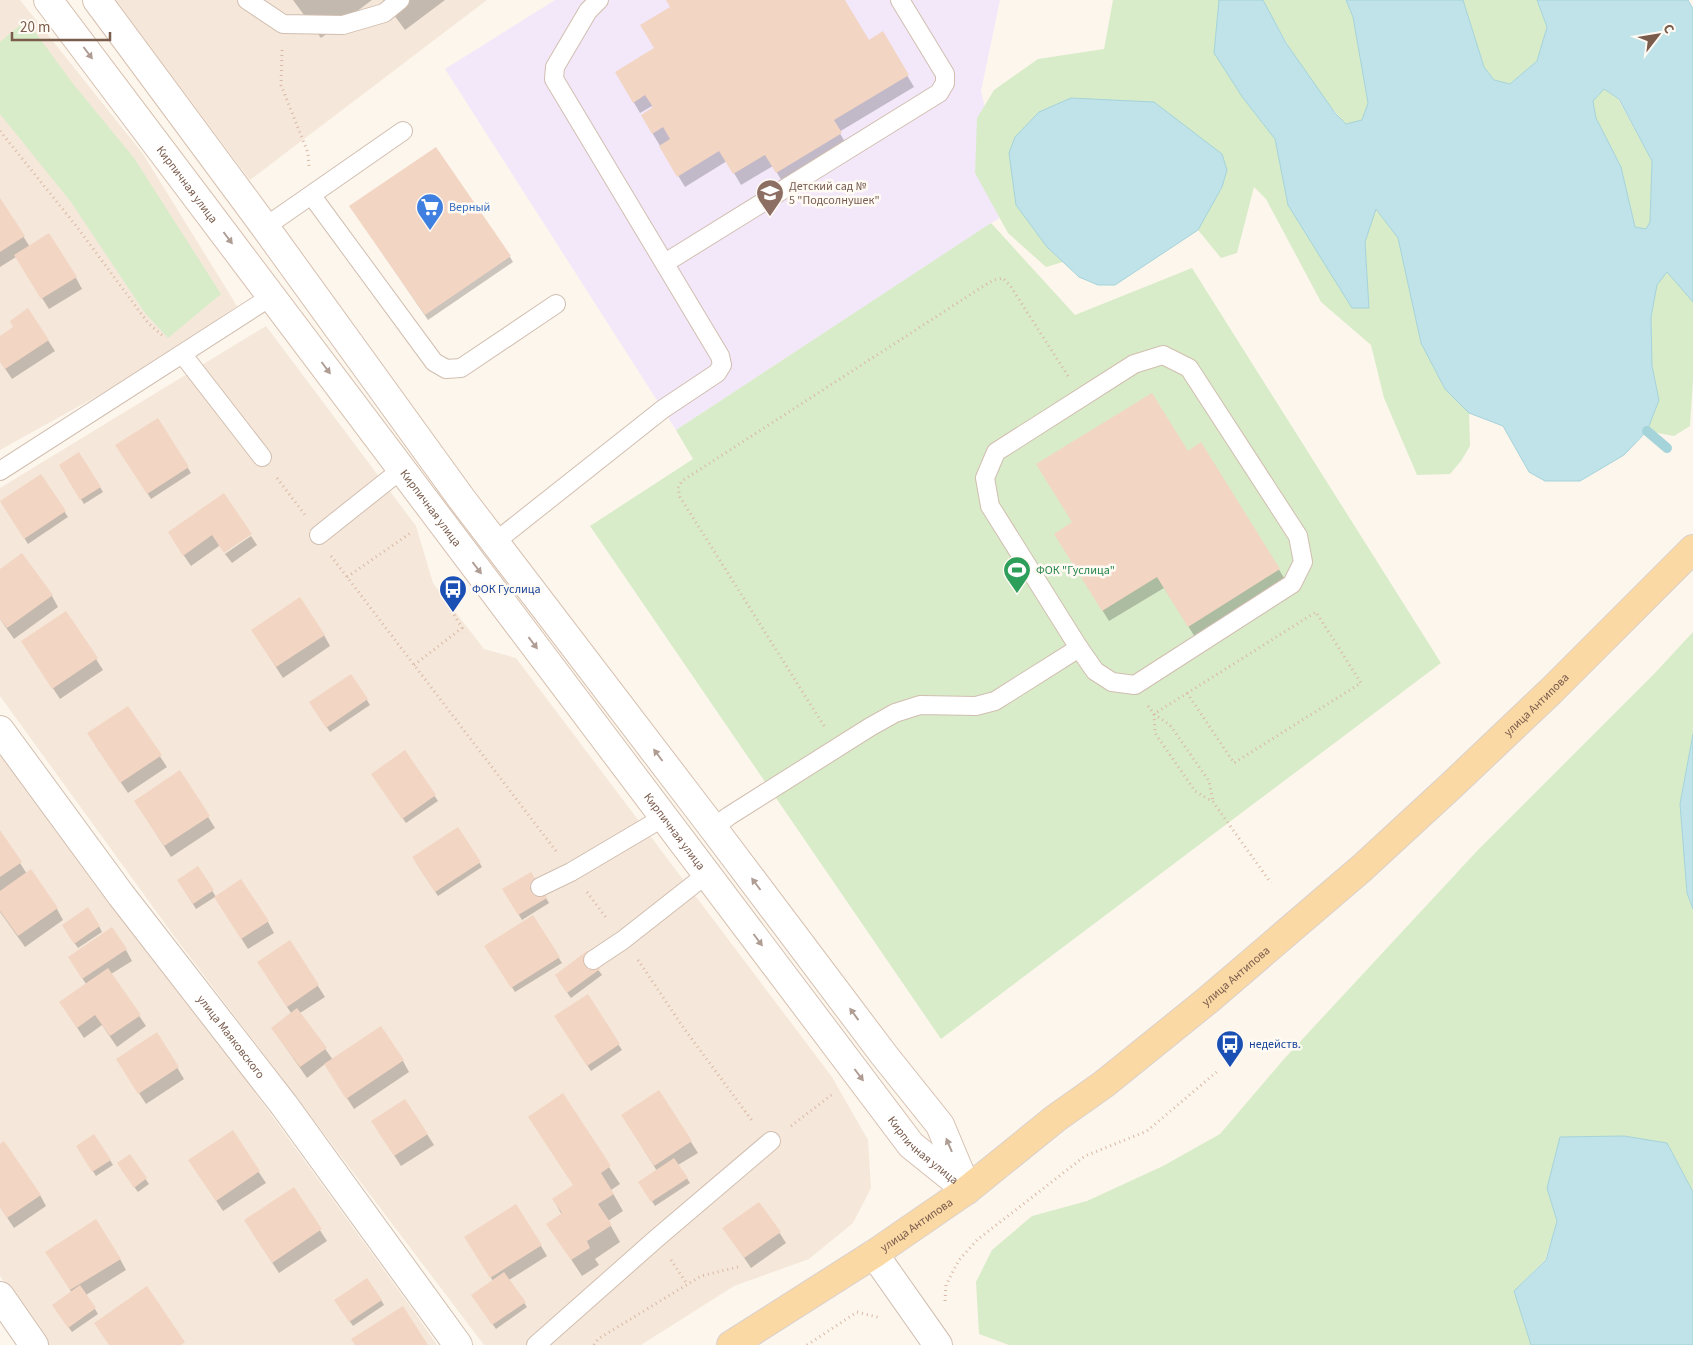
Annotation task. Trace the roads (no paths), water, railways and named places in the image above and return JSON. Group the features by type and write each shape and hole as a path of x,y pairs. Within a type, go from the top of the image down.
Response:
{"main road":[{"name":"улица Антипова","path":"731,1345 874,1254 967,1190 1056,1118 1104,1084 1208,1000 1362,868 1550,692 1693,549"}],"street":[{"name":"Кирпичная улица","path":"48,0 911,1145 967,1190"},
{"name":"Кирпичная улица","path":"97,0 495,542 884,1055 940,1125 967,1190"},
{"name":"улица Маяковского","path":"0,730 120,895 284,1106 458,1345"},
{"path":"874,1254 935,1340"},
{"path":"0,1296 34,1345"}],"lane":[{"path":"246,0 283,24 344,25 384,13 400,0"},
{"path":"495,542 663,409 717,372 722,365 720,356 554,79 555,67 588,10 598,0"},
{"path":"664,263 939,94 945,83 945,74 900,0"},
{"path":"266,228 403,131"},
{"path":"312,196 434,362 446,369 461,368 556,304"},
{"path":"0,471 184,355 272,296"},
{"path":"184,355 262,457"},
{"path":"1163,355 1189,368 1298,536 1303,562 1292,584 1135,685 1112,682 1095,671 1079,648 990,506 985,478 996,452 1134,364 1163,355"},
{"path":"319,535 402,469"},
{"path":"713,828 895,713 920,704 976,706 995,701 1079,648"},
{"path":"540,887 571,872 664,816"},
{"path":"593,960 623,940 707,874"},
{"path":"536,1345 770,1141"}],"water":[{"path":"1219,0 1263,0 1286,43 1335,113 1346,124 1362,120 1368,103 1353,17 1346,0 1463,0 1484,67 1494,80 1510,84 1537,61 1547,27 1537,0 1688,0 1693,9 1693,302 1667,272 1657,285 1651,317 1652,366 1659,400 1647,431 1624,455 1580,481 1545,481 1529,472 1503,426 1469,413 1445,389 1421,343 1398,238 1376,209 1365,242 1369,308 1352,308 1288,205 1275,139 1243,98 1214,53","holes":["1604,89 1619,99 1652,161 1650,222 1646,229 1635,227 1621,167 1596,118 1593,101"]},
{"path":"1071,98 1154,102 1222,154 1227,170 1222,187 1198,230 1115,285 1098,285 1079,277 1047,247 1016,205 1009,153 1015,137 1039,112"},
{"path":"1693,734 1693,909 1687,893 1680,804"},
{"path":"1624,1136 1667,1143 1693,1192 1693,1345 1531,1345 1514,1291 1546,1260 1557,1221 1547,1188 1560,1137"}],"waterway":[{"path":"1647,431 1667,448"}],"place":[{"name":"Детский сад № 5 \"Подсолнушек\"","path":"770,217"},
{"name":"Верный","path":"430,231"},
{"name":"ФОК \"Гуслица\"","path":"1017,594"},
{"name":"ФОК Гуслица","path":"453,613"},
{"name":"недейств.","path":"1230,1068"}]}
